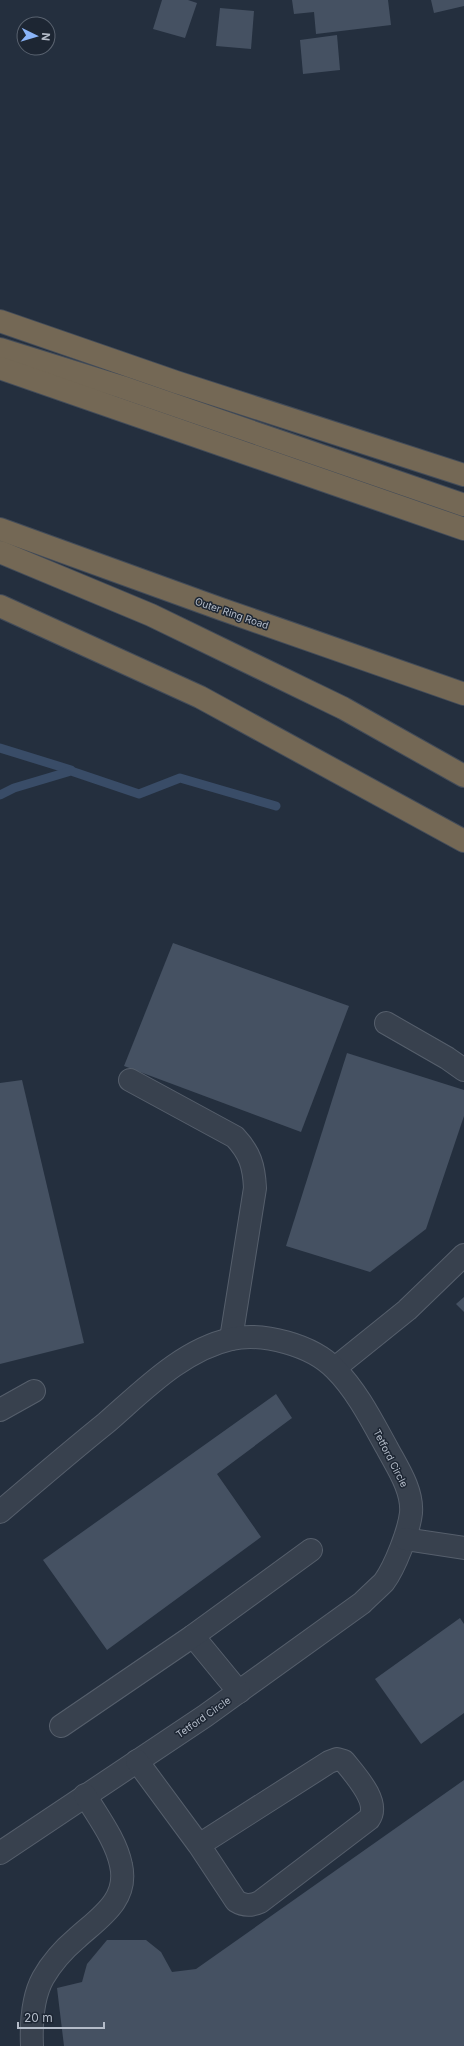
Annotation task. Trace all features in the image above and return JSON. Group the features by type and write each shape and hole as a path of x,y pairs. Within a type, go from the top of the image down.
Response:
{"highway":[{"path":"0,320 176,382 464,476"},
{"path":"0,349 122,387 464,505"},
{"path":"0,368 464,529"},
{"name":"Outer Ring Road","path":"0,529 213,607 464,694"},
{"path":"0,552 151,614 343,708 464,776"},
{"path":"0,606 200,698 464,841"}],"street":[{"path":"386,1023 447,1058 464,1070"},
{"path":"130,1080 235,1138 245,1148 251,1159 255,1171 255,1188 231,1339"},
{"path":"334,1368 407,1310 464,1255"},
{"name":"Tetford Circle","path":"0,1512 146,1388 195,1352 231,1339 255,1338 277,1340 296,1346 318,1356 334,1368 366,1410 406,1484 411,1512 405,1539 384,1581 362,1603 238,1692 0,1853"},
{"path":"0,1410 34,1391"},
{"path":"405,1539 464,1548"},
{"path":"61,1726 193,1636 311,1550"},
{"path":"193,1636 238,1692"},
{"path":"137,1761 199,1845 236,1901 242,1904 254,1905 260,1902 369,1819 373,1814 374,1805 344,1761 338,1759 329,1762 199,1845"},
{"path":"32,2046 31,2028 34,2004 43,1978 75,1939 108,1911 119,1896 123,1884 121,1865 115,1845 85,1795"}],"building":[{"path":"162,0 188,0 197,3 185,38 153,29"},
{"path":"292,0 388,0 391,25 316,34 314,12 294,14"},
{"path":"431,0 464,0 464,6 434,13"},
{"path":"220,8 254,11 251,49 216,46"},
{"path":"337,35 340,70 303,74 300,40"},
{"path":"173,943 349,1006 301,1132 124,1066"},
{"path":"347,1053 464,1090 464,1116 426,1229 370,1272 286,1246"},
{"path":"22,1080 84,1343 0,1364 0,1083"},
{"path":"464,1297 464,1312 456,1304"},
{"path":"276,1394 292,1418 217,1474 261,1537 107,1650 43,1560"},
{"path":"460,1618 464,1624 464,1713 421,1744 375,1679"},
{"path":"464,1780 464,2046 64,2046 57,1988 82,1982 87,1964 107,1940 146,1940 161,1952 172,1972 196,1969"}],"waterway":[{"path":"0,748 71,770"},
{"path":"0,795 14,788 71,771 139,794 180,778 276,806"}]}
